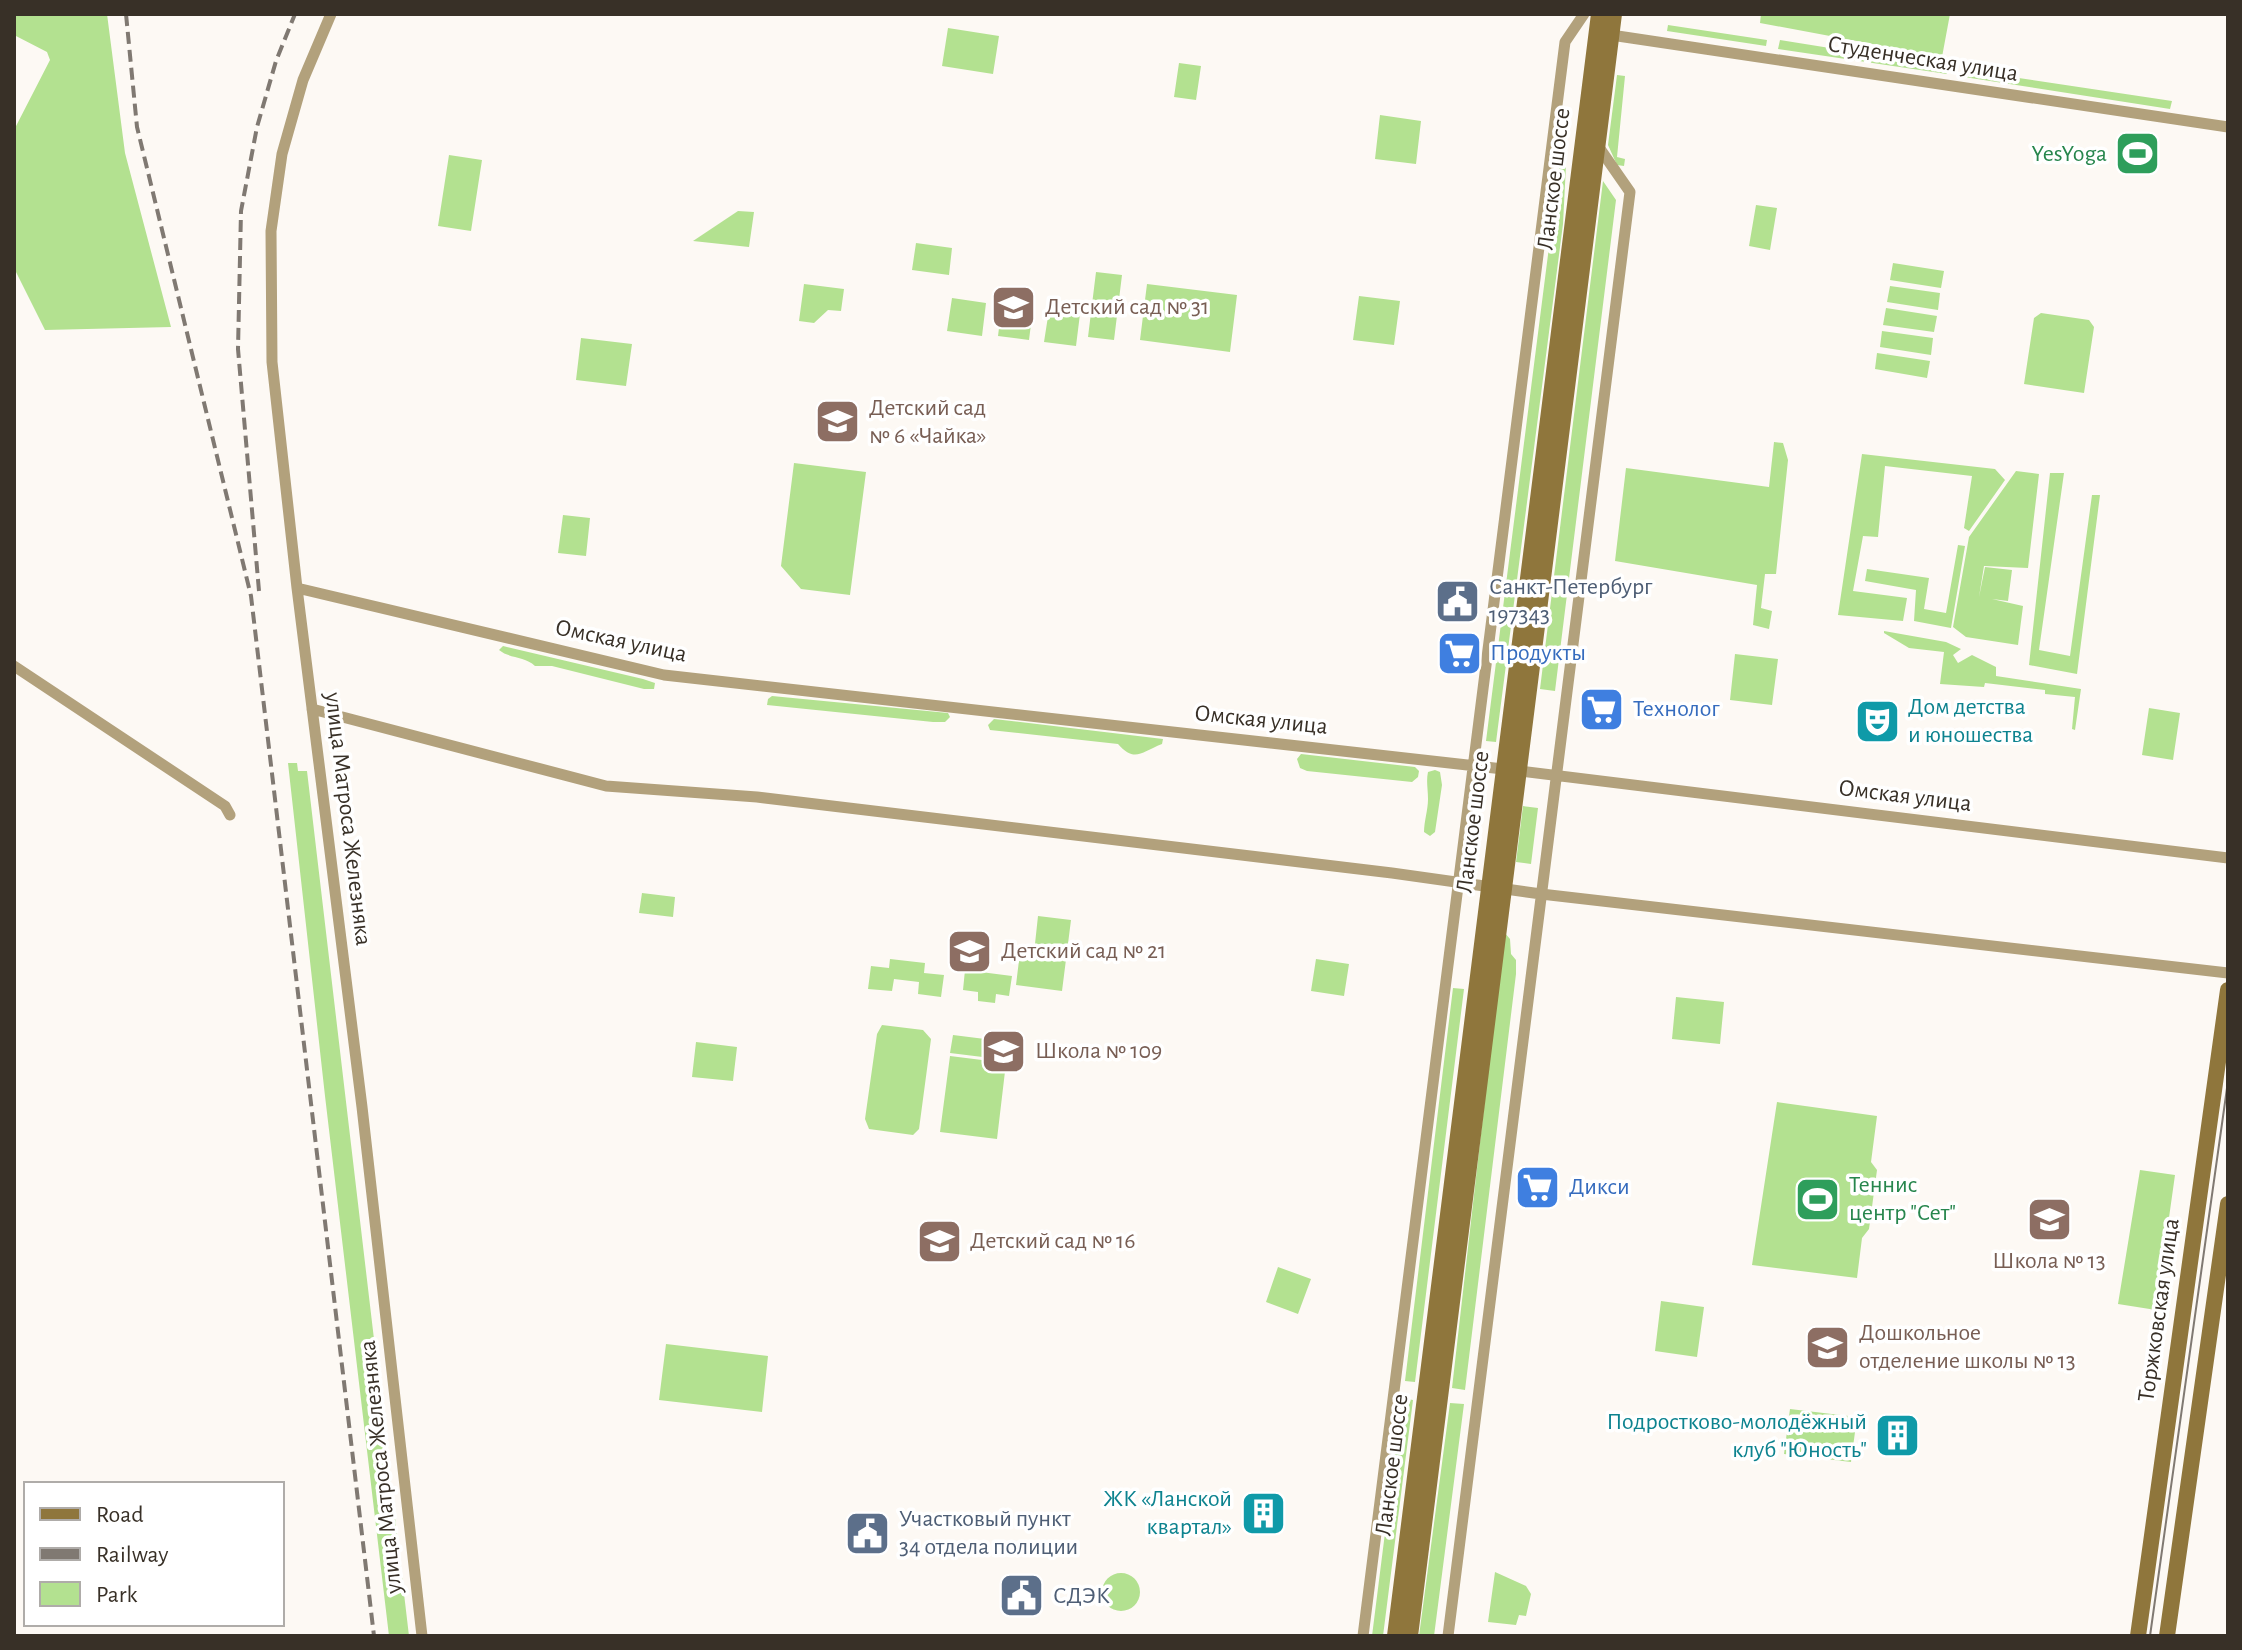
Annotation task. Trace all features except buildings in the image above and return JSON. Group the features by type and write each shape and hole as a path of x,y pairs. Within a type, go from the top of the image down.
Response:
{"main road":[{"name":"Ланское шоссе","path":"1511,770 1599,14"},
{"name":"Ланское шоссе","path":"1395,1636 1614,14"},
{"name":"Ланское шоссе","path":"1410,1636 1496,888"},
{"name":"Торжковская улица","path":"2138,1636 2228,990"},
{"path":"2167,1636 2228,1204"}],"street":[{"name":"улица Матроса Железняка","path":"331,14 303,80 286,139 271,231 272,362 422,1636"},
{"path":"1363,1636 1565,42 1584,14"},
{"name":"Студенческая улица","path":"1611,35 2228,127"},
{"path":"1448,1636 1630,192 1597,145"},
{"name":"Омская улица","path":"297,588 664,675 1474,765 2228,858"},
{"path":"14,666 225,806 230,815"},
{"path":"312,709 606,786 757,797 1541,894 2228,973"}],"green space":[{"path":"14,14 107,14 125,153 171,327 45,330 14,268 14,130 50,60 47,52 14,35"},
{"path":"1761,14 1950,14 1942,57 1760,23"},
{"path":"1668,25 1767,40 1766,46 1667,31"},
{"path":"948,28 999,36 993,74 942,66"},
{"path":"1780,40 1948,67 1947,74 1778,49"},
{"path":"1179,63 1201,66 1196,100 1174,97"},
{"path":"1965,70 2172,101 2170,109 1964,77"},
{"path":"1617,75 1625,76 1617,157 1625,159 1624,166 1617,165 1608,145"},
{"path":"1380,115 1421,121 1416,164 1375,159"},
{"path":"1562,145 1567,145 1563,224 1496,742 1486,741"},
{"path":"449,155 482,160 471,231 438,226"},
{"path":"1603,181 1616,200 1555,691 1540,689"},
{"path":"1756,205 1777,208 1770,250 1749,246"},
{"path":"738,211 754,212 749,247 693,241"},
{"path":"916,243 952,248 949,275 912,270"},
{"path":"1893,263 1944,271 1941,288 1890,280"},
{"path":"1096,272 1122,275 1114,340 1088,337"},
{"path":"804,284 844,289 841,311 828,310 814,323 799,321"},
{"path":"1147,284 1237,295 1230,352 1140,340"},
{"path":"1890,286 1940,293 1938,310 1887,302"},
{"path":"1359,296 1400,301 1394,345 1353,340"},
{"path":"952,298 986,303 982,336 947,331"},
{"path":"1002,304 1033,308 1029,340 998,336"},
{"path":"1886,308 1937,316 1934,332 1883,325"},
{"path":"1049,310 1080,314 1076,346 1044,342"},
{"path":"2041,313 2089,320 2094,327 2084,393 2024,384 2034,318"},
{"path":"1882,331 1933,338 1931,355 1880,347"},
{"path":"581,338 632,344 626,386 576,380"},
{"path":"1877,353 1930,361 1927,378 1875,369"},
{"path":"1774,442 1783,443 1788,460 1776,574 1765,574 1761,608 1772,611 1769,629 1753,625 1757,585 1615,561 1626,468 1769,487"},
{"path":"1862,454 1995,469 2005,480 1969,531 1964,528 1972,476 1885,466 1878,537 1863,536 1853,591 1907,598 1903,621 1838,615"},
{"path":"794,463 866,472 850,595 801,589 781,566"},
{"path":"2016,471 2039,474 2028,568 1984,566 1979,597 1985,567 2012,570 2008,601 1992,599 2023,606 2018,645 1966,637 1953,627 1969,537"},
{"path":"2050,473 2064,473 2039,650 2070,656 2092,495 2100,495 2077,674 2029,665"},
{"path":"563,515 590,518 586,556 558,553"},
{"path":"1958,545 1965,546 1951,628 1914,621 1916,590 1865,581 1867,569 1929,578 1924,609 1946,613"},
{"path":"1884,631 1946,642 1961,649 1953,655 1958,663 1972,655 1996,667 1996,676 2081,689 2075,730 2072,729 2075,697 1985,683 1984,687 1940,684 1944,652 1909,648"},
{"path":"503,646 643,679 655,683 654,689 552,666 535,666 503,653 499,650"},
{"path":"1735,654 1778,659 1772,705 1730,700"},
{"path":"772,696 948,713 950,717 945,722 933,722 767,705"},
{"path":"2149,708 2180,713 2173,760 2142,755"},
{"path":"994,719 1163,739 1162,744 1134,754 1118,744 990,730 988,725"},
{"path":"1301,754 1415,767 1419,771 1418,777 1412,782 1307,771 1300,768 1297,759"},
{"path":"288,763 297,763 298,771 307,771 409,1636 389,1636"},
{"path":"1428,772 1440,772 1442,785 1435,832 1430,836 1424,832 1427,779"},
{"path":"1523,806 1538,808 1531,864 1516,862"},
{"path":"642,893 675,897 673,917 639,913"},
{"path":"1038,916 1071,920 1062,991 1016,985 1020,952 1034,953"},
{"path":"1504,932 1510,939 1511,954 1516,960 1516,974 1465,1390 1452,1388"},
{"path":"890,959 925,963 924,973 944,975 941,997 918,994 919,982 894,979 892,991 868,989 871,966 889,968"},
{"path":"1316,959 1349,964 1344,996 1311,991"},
{"path":"965,970 1012,976 1009,996 996,994 995,1003 978,1001 978,992 963,990"},
{"path":"1453,988 1464,989 1415,1382 1405,1381"},
{"path":"1676,997 1724,1002 1720,1044 1672,1039"},
{"path":"882,1025 923,1030 931,1039 919,1129 913,1135 869,1129 865,1119 877,1034"},
{"path":"953,1035 1009,1042 1007,1060 950,1053"},
{"path":"696,1042 737,1047 733,1081 692,1077"},
{"path":"950,1056 1006,1063 997,1139 940,1132"},
{"name":"Теннис центр \"Сет\"","path":"1777,1102 1877,1116 1871,1162 1877,1170 1869,1229 1862,1238 1857,1278 1752,1265"},
{"path":"2140,1170 2175,1175 2156,1310 2118,1304"},
{"path":"1278,1267 1311,1279 1298,1314 1266,1302"},
{"path":"1661,1301 1704,1307 1697,1357 1655,1351"},
{"path":"666,1344 768,1356 762,1412 659,1400"},
{"path":"1402,1398 1413,1400 1383,1636 1372,1636"},
{"path":"1450,1403 1464,1404 1434,1636 1419,1636"},
{"path":"1790,1409 1857,1417 1851,1462 1784,1454"},
{"path":"1495,1572 1526,1586 1531,1594 1526,1616 1519,1615 1516,1625 1488,1622"},
{"path":"1121,1573 1134,1579 1140,1592 1134,1605 1121,1611 1108,1605 1102,1592 1108,1579"}],"tram line":[{"path":"2150,1636 2228,1081"}],"railway":[{"path":"126,14 137,127 251,596 374,1636"},
{"path":"259,591 238,349 241,211 257,127 276,61 295,14"}],"place":[{"name":"YesYoga","path":"2138,154"},
{"name":"Детский сад № 31","path":"1014,307"},
{"name":"Детский сад № 6 «Чайка»","path":"838,422"},
{"name":"Санкт-Петербург 197343","path":"1458,601"},
{"name":"Продукты","path":"1459,653"},
{"name":"Технолог","path":"1602,709"},
{"name":"Дом детства и юношества","path":"1877,721"},
{"name":"Детский сад № 21","path":"970,951"},
{"name":"Школа № 109","path":"1004,1051"},
{"name":"Дикси","path":"1538,1187"},
{"name":"Теннис центр \"Сет\"","path":"1818,1199"},
{"name":"Школа № 13","path":"2049,1219"},
{"name":"Детский сад № 16","path":"939,1241"},
{"name":"Дошкольное отделение школы № 13","path":"1828,1347"},
{"name":"Подростково-молодёжный клуб \"Юность\"","path":"1898,1436"},
{"name":"ЖК «Ланской квартал»","path":"1263,1513"},
{"name":"Участковый пункт 34 отдела полиции","path":"868,1533"},
{"name":"СДЭК","path":"1022,1596"}]}
